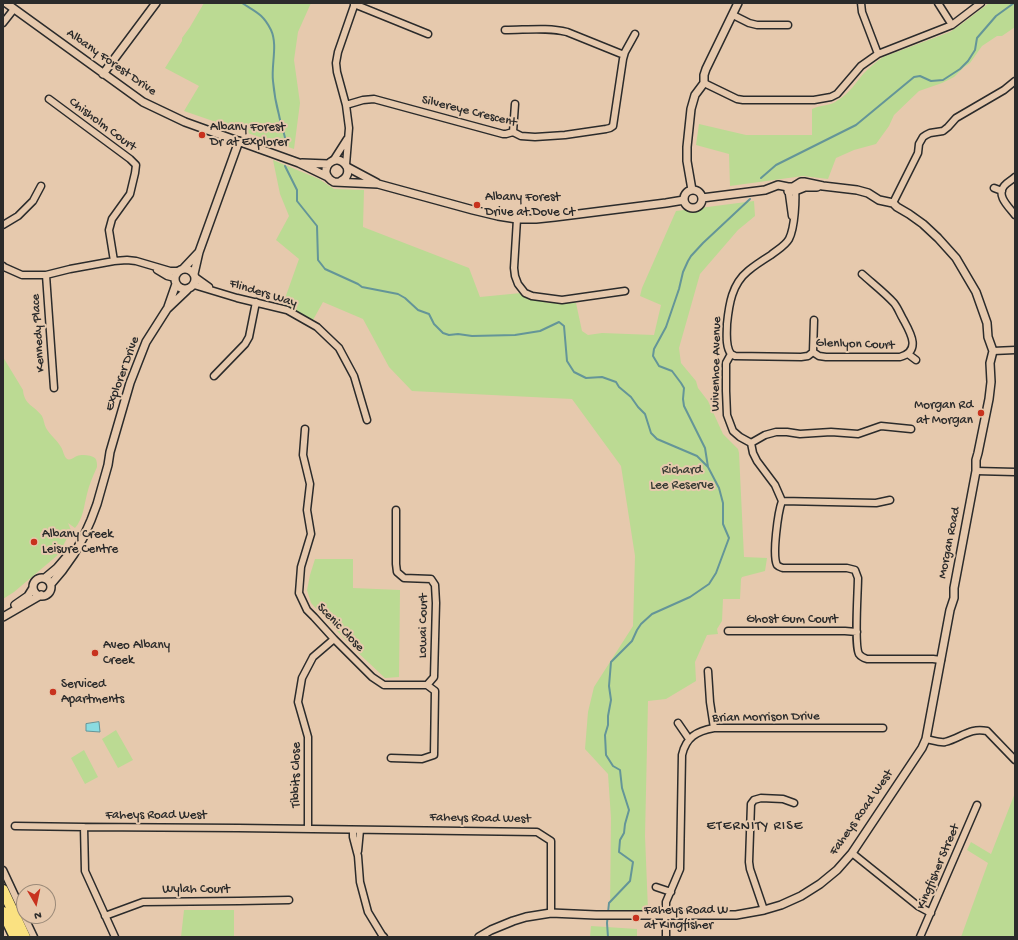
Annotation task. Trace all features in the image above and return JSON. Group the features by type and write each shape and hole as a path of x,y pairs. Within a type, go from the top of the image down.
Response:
{"highway":[{"path":"3,890 26,937"},
{"path":"3,912 15,937"}],"street":[{"name":"Albany Forest Drive","path":"6,3 133,96 152,107 197,126 299,163 328,177"},
{"path":"103,74 156,3"},
{"path":"341,181 345,179 348,174 349,128 346,105 337,72 337,56 355,3 428,34"},
{"path":"692,190 687,160 687,147 692,102 696,92 704,83 705,71 738,3"},
{"path":"861,3 862,12 878,54"},
{"path":"938,3 952,25"},
{"path":"704,83 737,99 743,100 814,100 831,97 837,94 861,66 878,54 952,25 981,3"},
{"path":"3,23 14,9"},
{"path":"733,15 749,23 757,25 788,25"},
{"path":"505,30 560,30 624,55"},
{"name":"Silvereye Crescent","path":"346,105 363,100 374,99 503,134 513,132 521,136 535,137 606,129 613,126 620,72 624,55 635,34"},
{"path":"893,203 918,152 919,144 924,137 930,133 943,131 956,118 1004,90 1015,81"},
{"name":"Chisholm Court","path":"49,99 136,165 130,194 112,219 109,230 114,261"},
{"path":"513,132 515,104"},
{"path":"348,138 326,170 328,177 334,182 341,181 378,184 498,216 517,219 536,219 684,200"},
{"path":"153,267 175,281 180,289 190,289 194,278 199,252 239,141"},
{"path":"331,162 340,160 347,166 378,184"},
{"name":"Albany Forest Drive","path":"299,163 331,162"},
{"path":"1015,177 1005,185 1002,191 1003,199 1015,215"},
{"path":"702,198 764,190 778,185 792,189 801,182 804,182 857,190 868,193 879,200 893,203 923,224 956,258 976,292 987,323 988,337 993,351 1015,350"},
{"path":"3,225 18,216 33,201 41,186"},
{"path":"994,188 1002,191"},
{"name":"Wivenhoe Avenue","path":"751,443 733,431 727,415 726,363 731,354 728,350 727,330 730,305 732,293 737,284 748,271 787,242 791,235 796,202 792,189"},
{"path":"692,190 698,192 702,198 700,205 694,208 687,206 684,200 686,193 692,190"},
{"path":"517,219 514,268 518,284 525,293 532,296 562,300 625,291"},
{"path":"175,281 180,270 199,252"},
{"path":"3,266 22,275 46,275 70,269 126,260 136,261 170,271 189,270 194,278"},
{"name":"Glenlyon Court","path":"731,354 735,356 801,357 808,356 813,352 819,356 826,357 900,357 908,354 912,348 912,336 898,310 889,298 862,274"},
{"name":"Kennedy Place","path":"46,275 54,388"},
{"name":"Flinders Way","path":"194,278 211,290 287,310 317,326 339,348 354,376 367,420"},
{"name":"Explorer Drive","path":"167,309 175,281"},
{"name":"Explorer Drive","path":"48,581 62,571 74,554 83,538 97,504 130,383 142,352 152,332 167,309 187,290"},
{"path":"214,376 245,344 249,337 256,302"},
{"path":"813,352 814,320"},
{"name":"Morgan Road","path":"926,739 954,598 954,588 976,471 976,460 989,399 991,382 990,363 993,351"},
{"name":"Glenlyon Court","path":"908,354 916,360"},
{"path":"911,429 881,426 858,434 831,432 800,434 776,432 765,435 751,443 753,453 757,461 775,485 782,501 778,514 776,535 776,562 779,567 847,568 855,570 858,578 858,651 863,657 867,659 941,660"},
{"name":"Scenic Close","path":"305,429 303,454 310,484 307,510 311,534 301,567 299,593 306,610 372,677 384,685 427,685"},
{"path":"976,471 1015,472"},
{"path":"782,501 876,503 890,500"},
{"name":"Lowai Court","path":"396,510 397,572 404,578 431,579 435,585 434,676 427,685"},
{"path":"3,612 28,596 37,579 41,578 48,581 51,589 50,592 45,595 41,595 3,617"},
{"path":"33,588 36,593 41,595"},
{"name":"Ghost Gum Court","path":"728,631 857,632"},
{"name":"Tibbits Close","path":"308,829 308,737 298,702 302,678 313,657 334,639"},
{"path":"708,671 710,702 714,728"},
{"path":"391,758 422,759 434,755 435,691 427,685"},
{"path":"666,937 666,902 680,869 682,755 689,739 678,724"},
{"name":"Brian Morrison Drive","path":"689,739 700,732 714,728 883,728"},
{"path":"926,739 944,742 975,730 981,730 987,732 1015,760"},
{"name":"Faheys Road West","path":"15,826 84,828 537,832 551,841 551,913 736,915 781,905 801,896 837,870 852,854 922,748 926,739"},
{"path":"764,910 749,862 751,804 754,800 760,798 783,799 794,803"},
{"name":"Kingfisher Street","path":"920,937 977,805"},
{"path":"84,828 85,871 115,937"},
{"path":"353,830 353,837 358,856"},
{"path":"360,830 358,856 360,882 368,912 382,936"},
{"path":"852,854 918,906 931,913"},
{"path":"3,870 16,898"},
{"path":"656,887 670,892"},
{"name":"Wylah Court","path":"105,916 144,902 289,900"},
{"path":"479,937 491,930 513,921 526,917 551,913"},
{"path":"28,924 34,937"}],"green space":[{"path":"204,3 311,3 298,32 294,60 300,103 294,149 184,111 199,86 165,68"},
{"path":"989,3 1015,3 1015,27 1002,36 997,36 982,46 970,63 954,77 919,91 894,115 889,126 876,144 854,150 836,158 828,179 803,176 730,186 729,154 696,145 699,124 746,135 812,135 812,109 819,106 832,104 842,97 864,73 883,57 950,32"},
{"name":"Richard Lee Reserve","path":"273,160 319,179 334,189 364,190 363,227 469,268 480,297 521,293 530,298 548,303 576,303 582,331 588,335 602,333 654,335 661,305 640,296 642,288 676,211 754,201 755,216 738,230 700,274 679,348 681,363 696,381 698,388 708,401 723,434 738,449 744,557 767,558 765,571 742,577 740,599 723,599 722,621 717,629 718,634 707,635 695,662 696,681 666,699 648,701 645,836 648,910 610,911 611,818 608,774 585,749 588,712 594,687 633,626 635,556 621,466 572,399 412,391 389,367 363,319 323,302 313,320 283,304 299,259 276,240 289,216 280,194"},
{"path":"3,357 23,390 25,399 42,416 46,428 62,448 66,458 70,459 81,455 91,456 96,459 97,467 89,487 80,521 75,528 68,523 71,530 59,554 14,592 3,599"},
{"path":"315,559 353,559 353,588 400,590 399,677 385,678 353,648 311,603 307,590"},
{"path":"116,730 133,760 118,768 102,739"},
{"path":"84,750 98,777 85,784 71,758"},
{"path":"1015,793 1015,937 961,937 988,863 967,850 971,842 991,854"},
{"path":"184,910 234,910 234,937 181,937"},
{"path":"591,926 637,929 637,937 590,937"}],"water":[{"path":"99,722 100,732 86,731 86,724"}],"waterway":[{"path":"242,3 262,17 271,30 273,36 273,85 286,144"},
{"path":"761,178 776,165 856,125 914,77 920,76 931,81 943,80 960,69 968,61 975,50 977,38 996,16 1014,3"},
{"path":"285,166 297,190 297,201 317,226 318,260 325,269 362,287 398,294 405,298 418,310 429,314 434,324 443,333 449,335 515,335 540,331 559,322 564,326 567,361 574,372 586,378 602,377 616,382 645,414 651,433 657,439 697,456 708,467 719,488 723,503 723,524 729,538 716,573 709,584 690,597 652,614 641,624 632,641 611,662 609,686 611,700 608,725 605,735 606,755 613,766 620,770 622,788 629,810 624,833 620,840 619,852 633,862 630,881 609,903 607,923 608,937"},
{"path":"708,467 705,448 684,406 684,388 672,371 659,366 653,356 654,349 666,327 683,272 691,256 750,199"}],"place":[{"name":"Albany Forest Dr at Explorer","path":"202,135"},
{"name":"Albany Forest Drive at Dove Ct","path":"477,205"},
{"name":"Morgan Rd at Morgan","path":"981,413"},
{"name":"Albany Creek Leisure Centre","path":"34,542"},
{"name":"Aveo Albany Creek","path":"95,653"},
{"name":"Serviced Apartments","path":"53,692"},
{"name":"Faheys Road W at Kingfisher","path":"636,918"}],"district":[{"name":"ETERNITY RISE","path":"755,827"}]}
